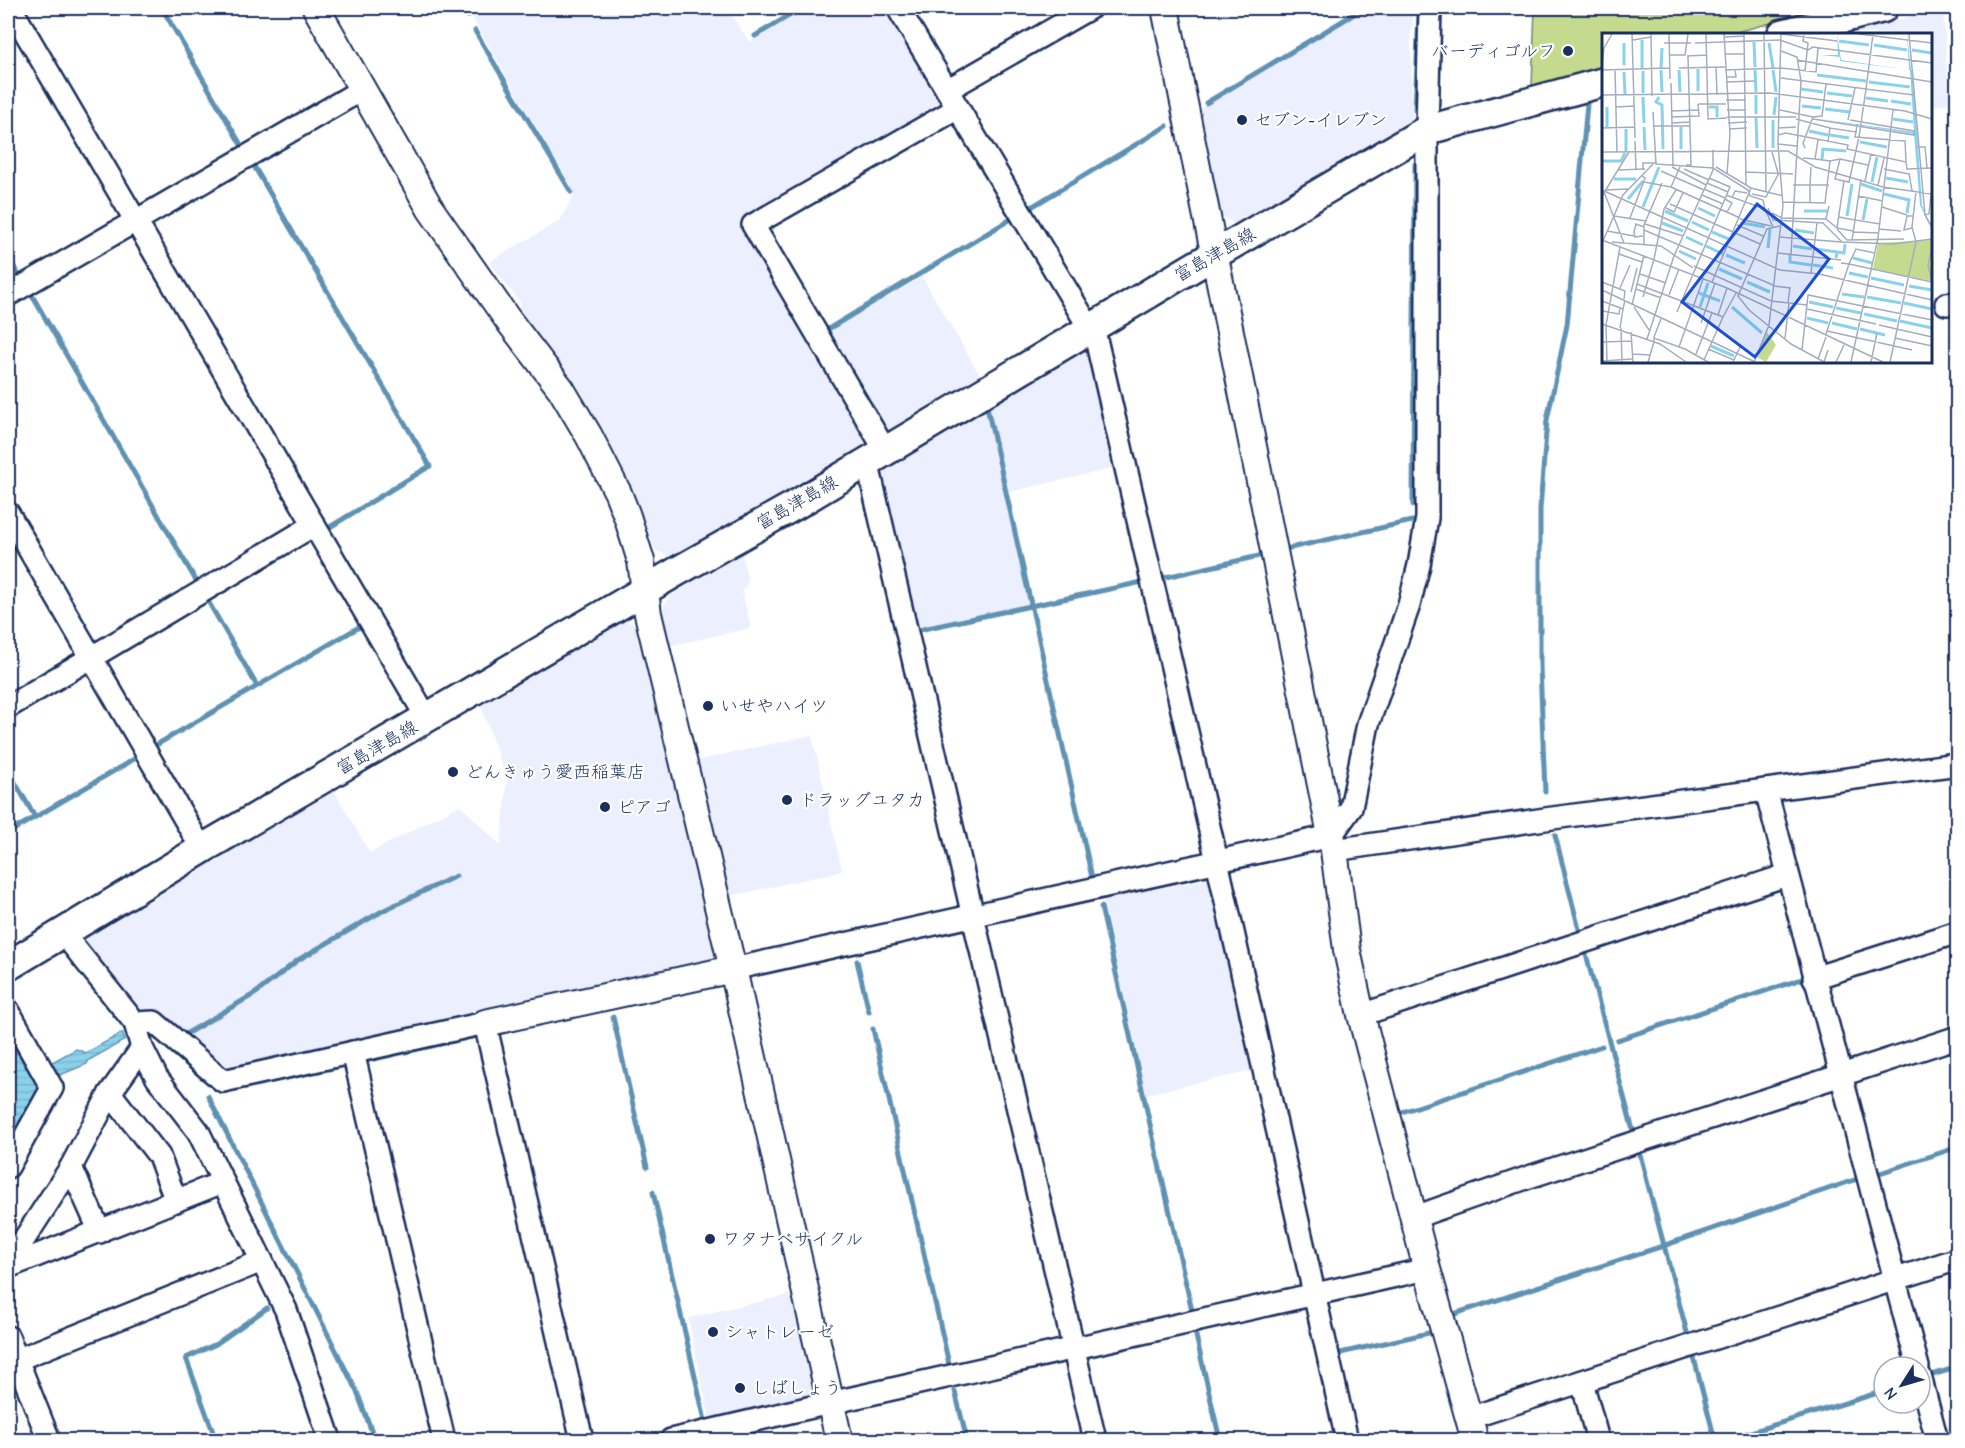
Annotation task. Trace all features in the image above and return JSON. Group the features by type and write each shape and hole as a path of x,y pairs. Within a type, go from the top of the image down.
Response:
{"main road":[{"path":"1786,33 1883,8"},
{"name":"富島津島線","path":"8,966 202,849 876,456 1426,130 1602,83"}],"street":[{"path":"11,8 427,718"},
{"path":"316,8 431,210 508,320 561,389 589,436 627,516 640,561 648,614 733,969 839,1440"},
{"path":"898,8 1096,339 1347,1440"},
{"path":"1089,8 952,99 753,225 876,456 973,916 1095,1440"},
{"path":"1166,8 1332,843 1347,950 1361,1015 1427,1269 1472,1429 1582,1382 1683,1347 1958,1259"},
{"path":"1332,843 1351,808 1368,724 1409,605 1419,565 1426,518 1426,130 1430,8"},
{"path":"8,295 363,89"},
{"path":"8,513 202,849"},
{"path":"8,706 315,525"},
{"path":"135,1023 154,1022 223,1081 973,916 1218,869 1332,843 1656,806 1958,764"},
{"path":"1766,790 1915,1355"},
{"path":"1361,1015 1787,875"},
{"path":"1814,978 1958,932"},
{"path":"63,933 135,1023 142,1048 157,1078 198,1131 286,1310 330,1440"},
{"path":"8,1010 52,1088 8,1167"},
{"path":"485,1023 582,1440"},
{"path":"1415,1217 1636,1142 1958,1038"},
{"path":"8,1265 70,1167 110,1093 142,1048"},
{"path":"353,1052 444,1440"},
{"path":"110,1093 159,1156 176,1201"},
{"path":"70,1167 100,1232"},
{"path":"8,1265 100,1232 223,1182"},
{"path":"16,1360 262,1261"},
{"path":"671,1440 1427,1269"},
{"path":"8,1337 49,1440"},
{"path":"1582,1382 1598,1440"},
{"path":"1930,1415 1937,1440"}],"shaded area":[{"path":"471,8 726,8 750,42 807,8 892,8 951,106 749,225 873,439 673,558 655,550 629,483 571,384 516,312 521,304 489,262 560,221 575,193 472,17"},
{"path":"1368,8 1414,8 1411,36 1412,121 1236,225 1220,215 1201,108"},
{"path":"1943,8 1949,103 1932,107 1932,33 1848,33"},
{"path":"922,277 980,375 883,433 825,334"},
{"path":"1092,344 1123,466 1005,493 1030,605 910,631 875,474"},
{"path":"742,554 748,582 742,591 751,628 668,646 661,614 669,596"},
{"path":"625,621 640,626 715,954 710,964 227,1073 184,1037 257,995 282,974 330,943 461,874 383,907 280,969 254,992 182,1034 138,1014 78,941 334,791 370,853 460,805 501,846 507,781 481,706"},
{"path":"812,735 842,871 726,897 695,761"},
{"path":"1217,877 1261,1069 1146,1094 1103,900"},
{"path":"793,1294 816,1392 811,1399 711,1423 688,1318"}],"green space":[{"name":"バーディゴルフ","path":"1535,8 1830,8 1732,33 1602,33 1602,67 1532,86"}],"water":[{"path":"122,1033 125,1040 89,1060 87,1064 55,1077 36,1095 37,1104 8,1152 8,1036 26,1068 34,1072 76,1049 86,1053"}],"waterway":[{"path":"162,8 244,150"},
{"path":"467,8 468,16"},
{"path":"755,36 802,8"},
{"path":"1206,103 1364,8"},
{"path":"1415,110 1419,13"},
{"path":"475,31 571,192"},
{"path":"1545,792 1540,666 1540,509 1547,420 1567,325 1587,104"},
{"path":"1028,209 1167,126"},
{"path":"251,161 430,466 325,530 326,532"},
{"path":"1415,164 1413,505 1418,505"},
{"path":"825,331 1016,216"},
{"path":"8,256 22,281"},
{"path":"29,290 199,586"},
{"path":"987,407 1093,882"},
{"path":"1290,548 1412,521"},
{"path":"1157,579 1259,556"},
{"path":"914,631 1147,581"},
{"path":"205,596 257,686"},
{"path":"151,748 366,623"},
{"path":"1945,755 1958,753"},
{"path":"8,833 141,755"},
{"path":"8,770 35,817"},
{"path":"1555,835 1581,937"},
{"path":"184,1035 256,993 298,960 384,910 456,876"},
{"path":"1101,907 1193,1315"},
{"path":"1584,947 1635,1138"},
{"path":"857,961 869,1012"},
{"path":"1617,1040 1808,977"},
{"path":"613,1017 647,1167"},
{"path":"873,1029 949,1364"},
{"path":"365,1061 476,1036"},
{"path":"1399,1113 1602,1046"},
{"path":"173,1052 222,1092 347,1065"},
{"path":"208,1096 357,1392 375,1440"},
{"path":"1638,1147 1689,1340"},
{"path":"1874,1175 1958,1147"},
{"path":"1454,1314 1663,1246 1860,1178"},
{"path":"653,1192 706,1425"},
{"path":"216,1440 186,1358 216,1344 267,1308"},
{"path":"1336,1354 1433,1332"},
{"path":"1196,1336 1220,1440"},
{"path":"1692,1350 1715,1440"},
{"path":"1932,1375 1958,1367"},
{"path":"955,1391 967,1440"},
{"path":"1725,1440 1872,1395"}],"place":[{"name":"バーディゴルフ","path":"1568,51"},
{"name":"セブン-イレブン","path":"1242,120"},
{"name":"いせやハイツ","path":"708,706"},
{"name":"どんきゅう愛西稲葉店","path":"453,772"},
{"name":"ドラッグユタカ","path":"787,800"},
{"name":"ピアゴ","path":"605,807"},
{"name":"ワタナベサイクル","path":"710,1239"},
{"name":"シャトレーゼ","path":"713,1332"},
{"name":"しばしょう","path":"740,1388"}]}
